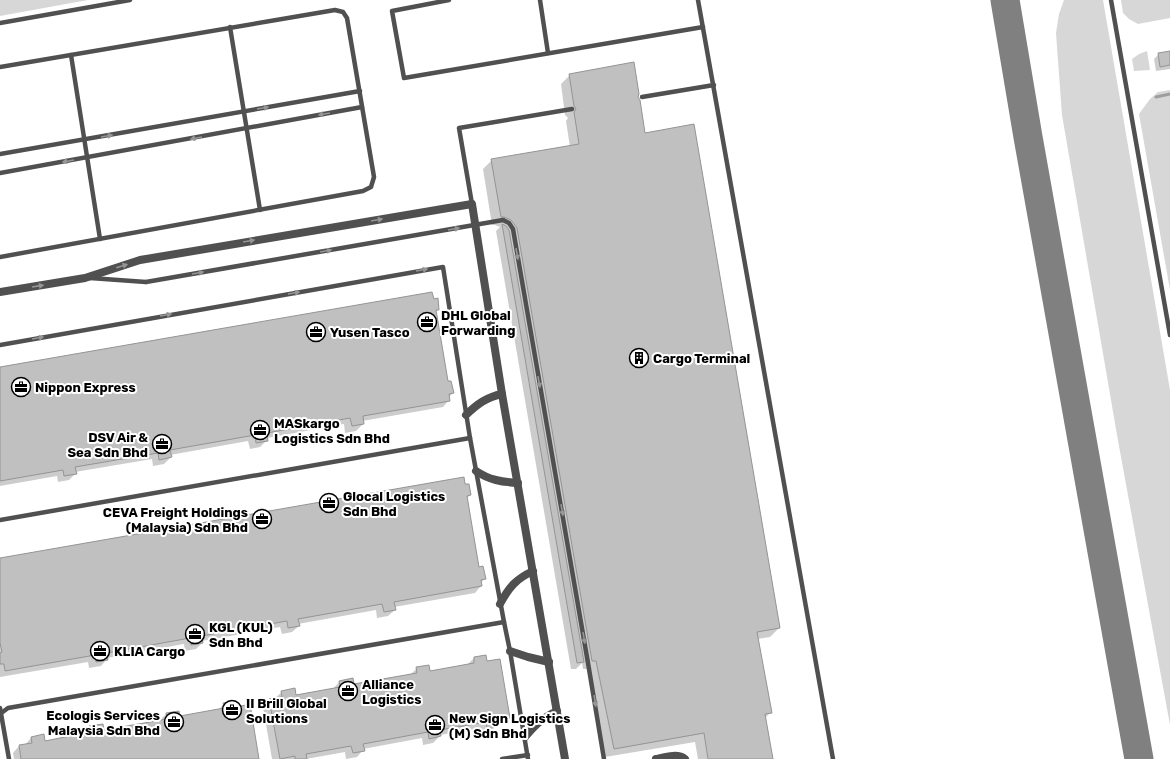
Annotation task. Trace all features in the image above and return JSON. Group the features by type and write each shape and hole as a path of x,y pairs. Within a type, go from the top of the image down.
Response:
{"street":[{"path":"0,292 84,278 140,260 472,204 502,394 565,759"},
{"path":"466,415 483,401 493,396 502,394"},
{"path":"476,471 485,478 508,483 518,483"},
{"path":"500,604 514,582 533,571"},
{"path":"510,651 549,662"},
{"path":"525,738 545,717 557,711"},
{"path":"656,759 676,756 684,757 685,759"}],"lane":[{"path":"0,22 130,0"},
{"path":"449,0 392,11 404,78 703,27"},
{"path":"540,0 548,53"},
{"path":"698,0 833,759"},
{"path":"1111,0 1170,336"},
{"path":"0,67 335,10 343,12 348,18 374,177 371,187 363,191 0,257"},
{"path":"230,27 260,210"},
{"path":"70,55 100,239"},
{"path":"642,97 714,86"},
{"path":"0,154 360,91"},
{"path":"0,173 362,107"},
{"path":"472,204 459,128 572,109"},
{"path":"84,278 146,282 503,220 509,223 513,229 604,759"},
{"path":"0,345 443,266 466,415 528,757 502,759"},
{"path":"0,520 470,438"},
{"path":"9,759 0,712 8,708 504,622"}],"shaded area":[{"path":"0,0 88,0 0,16"},
{"path":"1064,0 1103,0 1170,390 1170,725 1117,435 1062,115 1056,33 1059,14"},
{"path":"1121,0 1170,0 1170,18 1138,24 1129,19 1123,13"},
{"path":"1147,51 1150,70 1134,71 1132,59"},
{"path":"1170,90 1170,290 1139,114 1150,99 1158,92"}],"building":[{"path":"1170,51 1170,65 1160,67 1158,53"},
{"name":"Cargo Terminal","path":"634,62 639,94 638,97 640,100 645,133 694,124 780,628 757,632 772,713 765,714 773,759 708,759 704,733 614,749 596,661 592,661 517,228 511,220 501,217 491,159 579,144 574,112 576,109 574,106 569,74"},
{"path":"502,224 509,230 584,662 577,663"},
{"path":"432,292 434,299 438,298 439,310 436,310 448,381 451,381 454,393 449,394 450,401 363,416 364,424 352,426 350,418 267,433 268,441 256,443 255,435 170,450 172,457 159,460 158,453 75,467 77,474 64,476 63,470 0,481 0,367"},
{"path":"464,477 465,484 469,484 471,495 467,496 479,567 483,566 486,579 481,580 482,586 394,602 396,610 384,612 382,604 298,619 300,626 288,628 287,621 202,636 203,643 191,645 190,638 107,653 108,660 96,662 95,655 5,671 4,664 0,664 0,653 2,652 0,643 0,558"},
{"path":"486,655 487,661 500,659 510,718 497,720 498,726 487,728 486,722 440,730 441,736 429,739 428,732 363,744 365,751 353,753 351,746 306,754 307,759 295,759 295,756 280,759 269,699 282,697 281,691 295,688 296,695 340,687 339,681 353,678 354,684 417,673 416,667 429,665 430,671 474,663 474,657"},
{"path":"236,701 237,707 250,704 259,759 21,759 19,745 32,743 31,737 44,734 45,741 90,732 89,726 103,724 104,730 167,719 166,713 179,711 180,716 224,708 223,703"}],"waterway":[{"path":"1156,97 1170,94"}],"taxiway":[{"path":"1005,0 1139,759"}],"place":[{"name":"DHL Global Forwarding","path":"427,322"},
{"name":"Yusen Tasco","path":"316,332"},
{"name":"Cargo Terminal","path":"639,358"},
{"name":"Nippon Express","path":"21,387"},
{"name":"MASkargo Logistics Sdn Bhd","path":"260,430"},
{"name":"DSV Air & Sea Sdn Bhd","path":"162,444"},
{"name":"Glocal Logistics Sdn Bhd","path":"329,503"},
{"name":"CEVA Freight Holdings (Malaysia) Sdn Bhd","path":"262,519"},
{"name":"KGL (KUL) Sdn Bhd","path":"195,634"},
{"name":"KLIA Cargo","path":"100,651"},
{"name":"Alliance Logistics","path":"348,691"},
{"name":"II Brill Global Solutions","path":"232,710"},
{"name":"Ecologis Services Malaysia Sdn Bhd","path":"174,722"},
{"name":"New Sign Logistics (M) Sdn Bhd","path":"435,725"}]}
